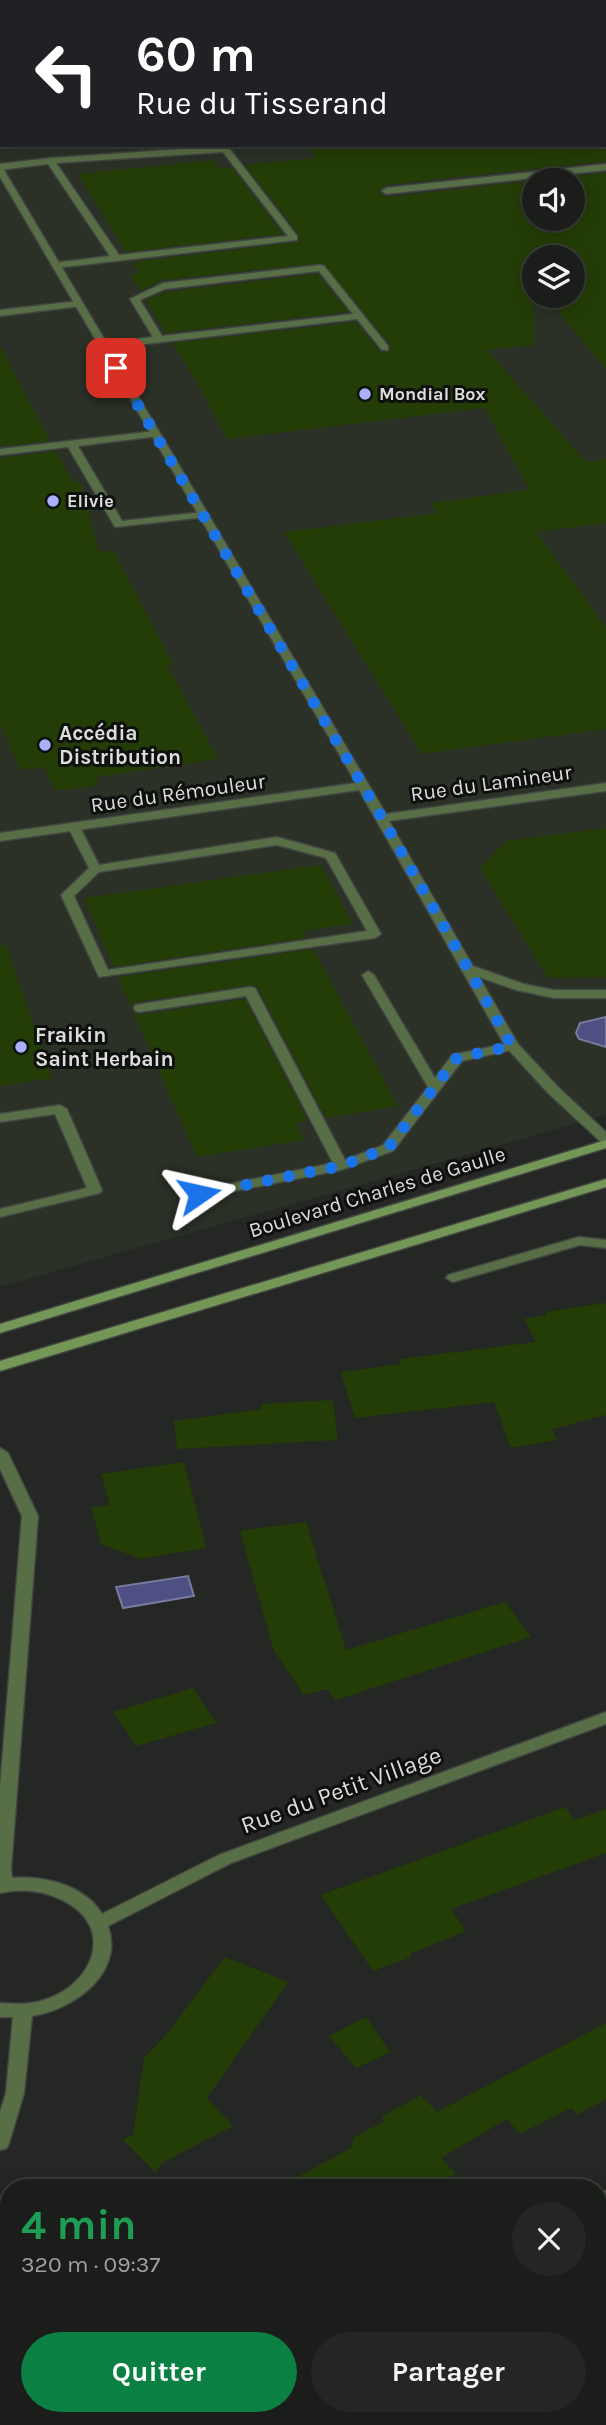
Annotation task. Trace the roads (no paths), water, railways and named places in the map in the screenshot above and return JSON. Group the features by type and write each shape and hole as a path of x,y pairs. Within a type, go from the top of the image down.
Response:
{"street":[{"path":"56,265 293,238 225,149 50,161 0,168 56,265 103,346 361,786 382,818 512,1046 606,1141"},
{"path":"50,161 116,258"},
{"path":"386,191 606,167"},
{"path":"159,339 135,299 163,286 321,268 385,348"},
{"path":"0,313 78,303"},
{"path":"103,346 360,316"},
{"path":"0,452 155,434"},
{"path":"71,443 119,525 202,515"},
{"name":"Rue du Rémouleur","path":"0,837 361,786"},
{"name":"Rue du Lamineur","path":"382,818 606,787"},
{"path":"74,827 95,869"},
{"path":"277,841 331,856 375,934 104,974 67,895 95,869 277,841"},
{"path":"467,968 521,987 554,994 606,995"},
{"path":"368,975 435,1087"},
{"path":"140,1009 250,991 341,1166"},
{"path":"199,1194 341,1166 388,1148 457,1058 512,1046"},
{"path":"0,1118 60,1109 95,1190 0,1213"},
{"name":"Boulevard Charles de Gaulle","path":"0,1329 606,1141"},
{"path":"0,1366 606,1183"},
{"path":"453,1278 579,1241 606,1244"},
{"path":"0,1453 30,1516 2,1887 15,1884 48,1886 77,1897 96,1915 105,1940 101,1964 84,1986 56,2003 23,2011 0,2010"},
{"name":"Rue du Petit Village","path":"99,1923 225,1859 606,1718"},
{"path":"0,2143 15,2093 23,2011"}],"water":[{"path":"606,1017 606,1047 579,1039 576,1033 580,1023"},
{"path":"188,1576 194,1596 123,1608 116,1587"}],"place":[{"name":"Mondial Box","path":"365,394"},
{"name":"Elivie","path":"53,501"},
{"name":"Accédia Distribution","path":"45,745"},
{"name":"Fraikin Saint Herbain","path":"21,1047"}]}
